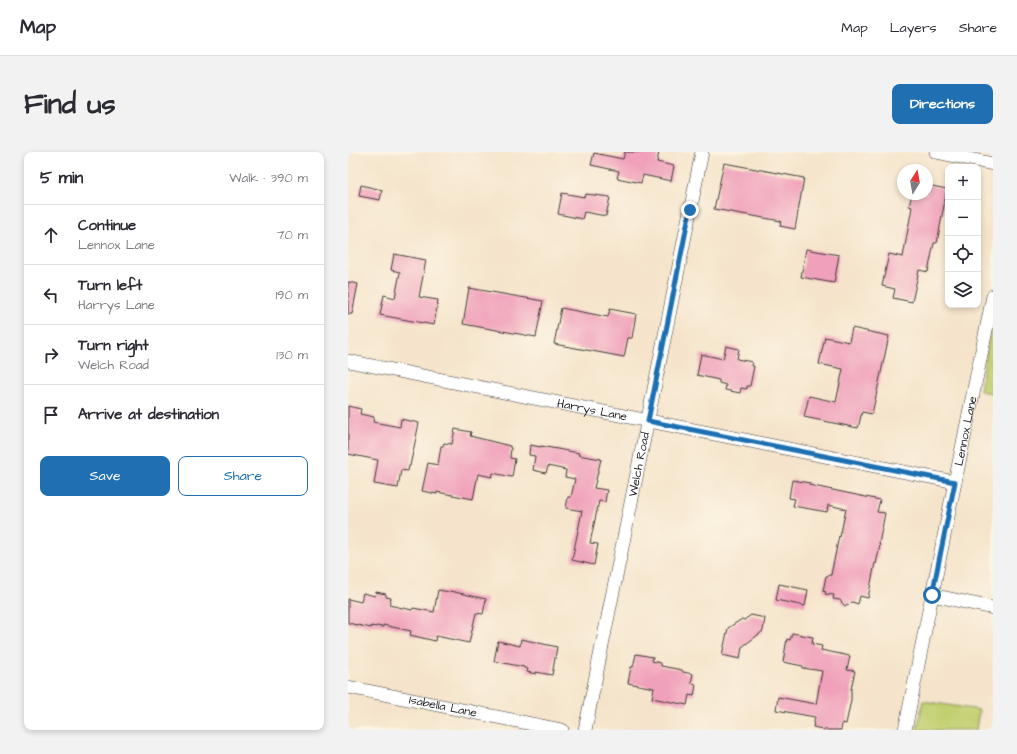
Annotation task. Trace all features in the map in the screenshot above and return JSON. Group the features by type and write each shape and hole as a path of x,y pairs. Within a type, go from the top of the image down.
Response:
{"street":[{"name":"Welch Road","path":"585,730 702,152"},
{"path":"936,152 993,164"},
{"name":"Lennox Lane","path":"905,730 993,296"},
{"name":"Harrys Lane","path":"348,362 955,482"},
{"path":"932,595 993,608"},
{"name":"Isabella Lane","path":"348,687 562,730"}],"green space":[{"path":"993,312 993,393 980,390"},
{"path":"923,701 979,710 976,730 917,730"}],"building":[{"path":"625,152 659,152 657,162 674,166 671,181 643,175 641,183 617,178 619,171 591,165 594,153 623,159"},
{"path":"724,163 804,178 795,229 780,226 781,221 714,209"},
{"path":"361,185 382,190 380,200 359,196"},
{"path":"933,186 945,189 945,200 937,243 934,243 928,272 919,270 912,302 893,298 895,289 882,286 889,254 903,257 912,207 909,206 910,200 933,200"},
{"path":"562,193 584,197 586,194 610,197 606,216 584,212 582,219 558,214"},
{"path":"806,249 839,255 834,283 801,277"},
{"path":"394,254 426,260 419,297 438,300 434,325 380,315 384,295 395,298 400,272 391,270"},
{"path":"348,282 358,284 352,314 348,314"},
{"path":"469,288 543,301 536,337 463,324"},
{"path":"561,308 608,317 610,309 636,314 632,338 628,338 624,357 554,344"},
{"path":"852,328 889,336 872,414 862,412 858,428 804,417 809,396 836,402 843,369 819,364 825,337 849,342"},
{"path":"726,346 739,349 737,359 752,362 751,366 754,366 750,386 747,386 747,389 741,388 740,393 725,390 726,385 719,383 719,380 697,375 701,354 723,359"},
{"path":"348,406 361,409 360,414 374,417 373,422 400,427 401,419 419,423 410,466 408,471 401,470 398,488 374,484 378,460 348,454"},
{"path":"455,429 471,432 470,436 510,446 510,458 515,459 512,477 493,473 492,477 478,474 473,499 437,492 437,494 422,491 428,463 438,465 441,446 443,446 444,443 452,444"},
{"path":"530,445 579,453 578,455 601,459 594,488 607,490 605,502 599,501 590,543 598,544 594,565 572,560 582,511 566,508 568,497 571,497 575,479 565,477 566,470 548,466 546,473 533,470 535,456 529,455"},
{"path":"792,480 880,500 877,512 885,513 876,564 875,563 868,598 860,596 858,604 852,602 845,606 840,600 833,599 834,595 825,594 826,592 823,591 826,576 831,575 846,509 828,505 827,512 793,506 795,499 789,498"},
{"path":"779,584 808,590 805,606 776,600"},
{"path":"438,590 450,591 486,599 483,614 476,613 469,643 436,636 435,641 410,635 411,631 383,625 383,627 371,626 371,628 348,623 348,599 361,602 363,593 375,596 376,592 386,594 386,597 391,598 389,605 412,610 413,608 434,612"},
{"path":"751,615 765,618 763,631 742,647 740,659 722,655 728,628"},
{"path":"792,633 813,637 812,644 822,646 821,650 850,656 847,670 855,671 846,724 842,723 841,730 822,730 813,727 815,717 776,710 778,697 816,704 822,671 803,668 803,666 783,662 787,639 790,640"},
{"path":"521,639 557,647 552,675 527,672 528,669 524,667 494,661 498,641 520,646"},
{"path":"636,654 653,657 652,661 661,663 661,666 682,670 683,672 693,674 691,683 696,684 694,696 689,695 687,705 652,698 654,688 628,683 631,667 633,667"}],"route":[{"path":"690,210 648,421 955,482 932,595"}]}
